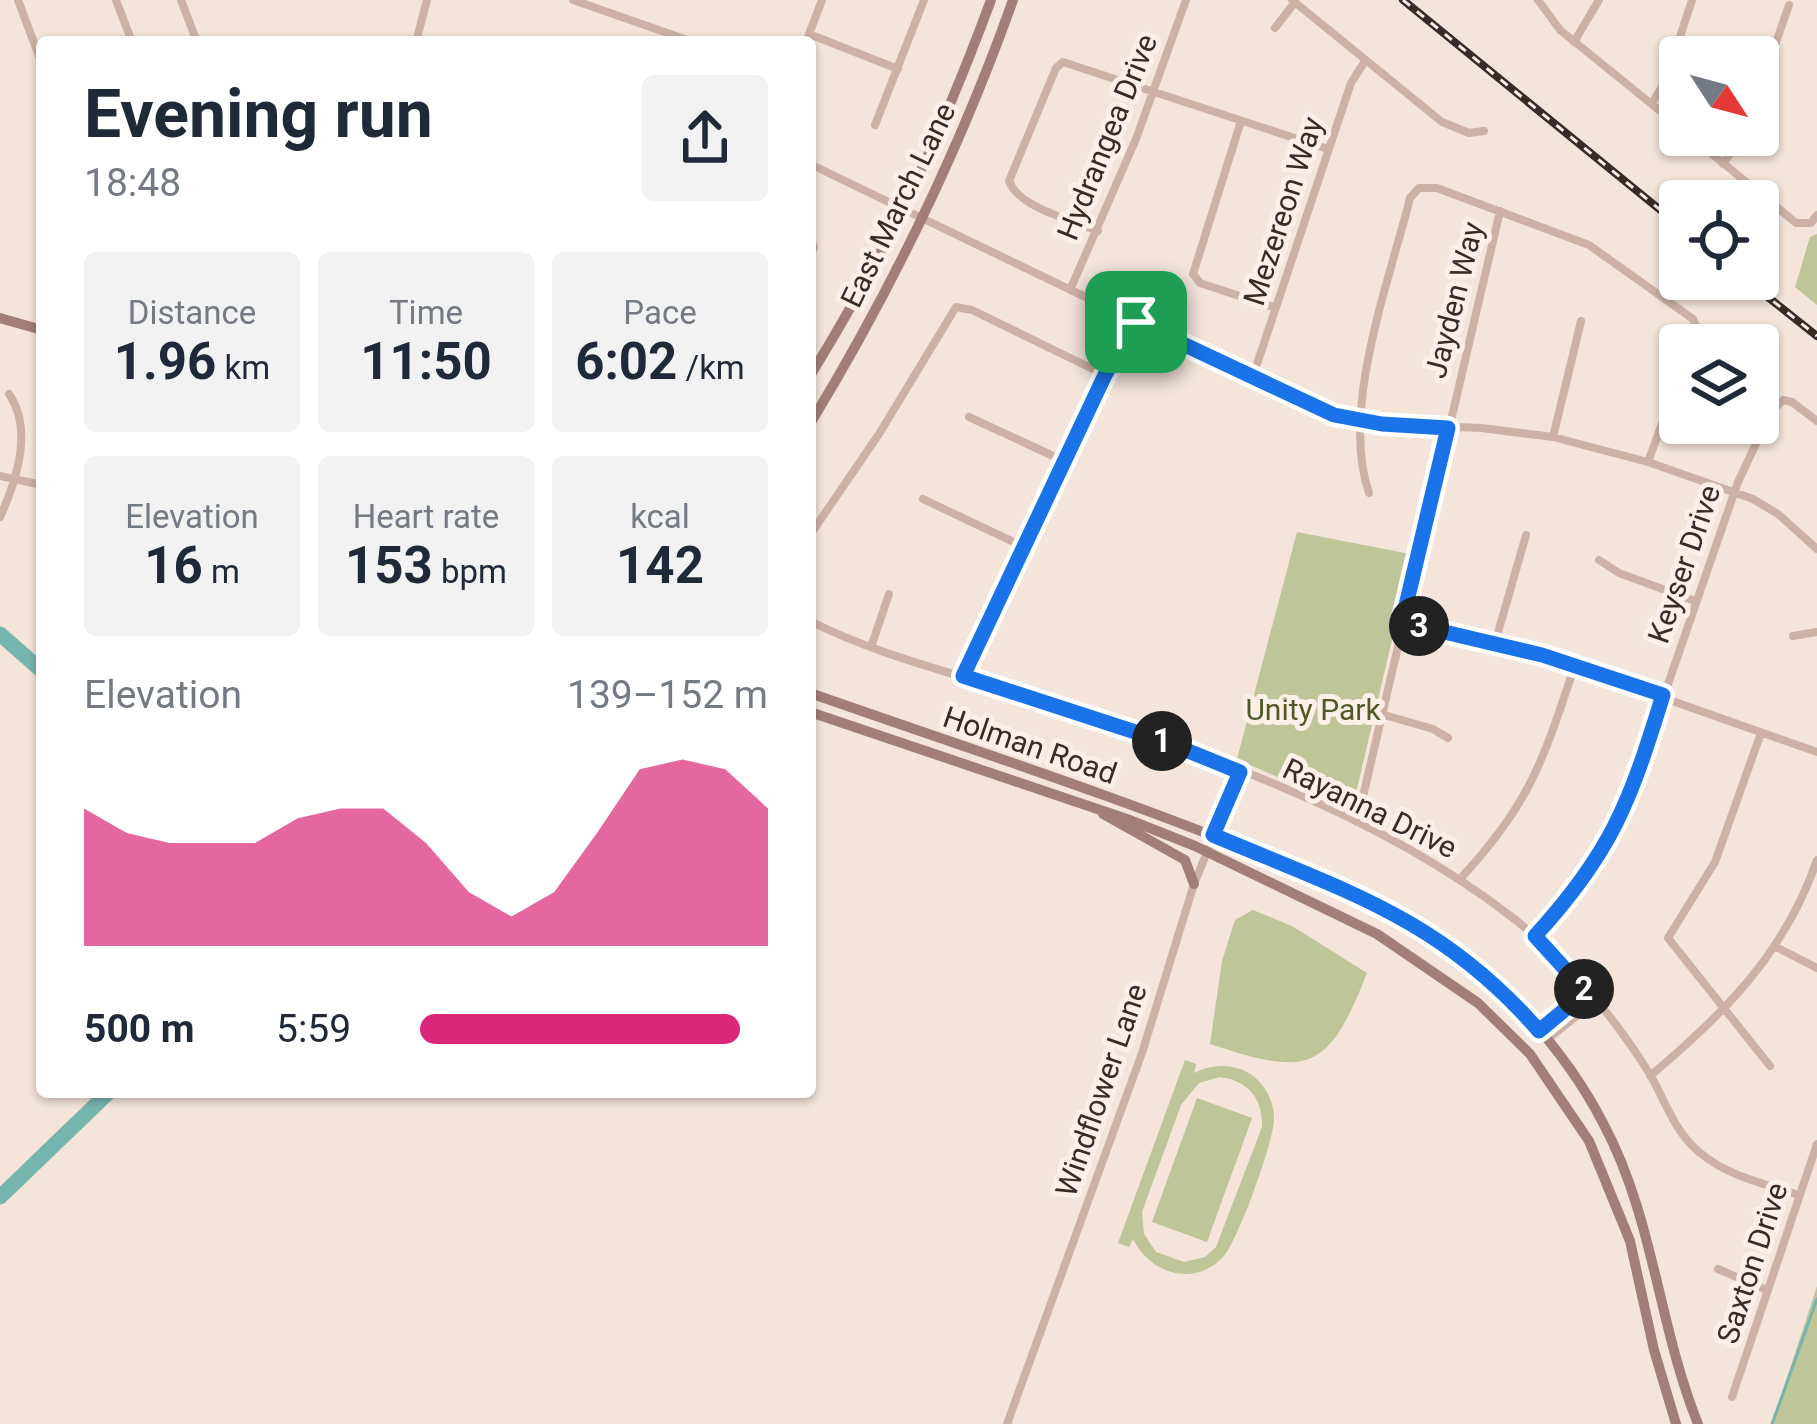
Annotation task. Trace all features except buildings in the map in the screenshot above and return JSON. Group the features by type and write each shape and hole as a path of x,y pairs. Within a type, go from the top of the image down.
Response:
{"main road":[{"name":"East March Lane","path":"816,366 905,210 955,99 991,0"},
{"name":"East March Lane","path":"816,413 923,218 972,110 1013,0"},
{"path":"0,318 36,328"},
{"name":"Holman Road","path":"816,695 1213,835 1378,903 1424,928 1499,988 1543,1036 1601,1119 1624,1167 1642,1213 1669,1331 1698,1424"},
{"name":"Holman Road","path":"816,714 1096,808 1206,852 1402,949 1478,1003 1530,1054 1589,1141 1630,1241 1676,1424"},
{"path":"1096,808 1121,827 1185,860 1194,884"}],"street":[{"path":"19,0 36,47"},
{"path":"116,0 131,36"},
{"path":"181,0 194,36"},
{"path":"418,36 427,0"},
{"path":"573,0 609,5 679,36"},
{"path":"808,36 822,0"},
{"path":"875,124 924,0"},
{"path":"1538,0 1574,42 1659,110"},
{"path":"1574,42 1599,0"},
{"path":"1652,104 1666,80 1692,0"},
{"name":"Hydrangea Drive","path":"1070,290 1154,91 1182,1"},
{"path":"1275,28 1294,1 1442,122 1468,133 1484,131"},
{"path":"1778,36 1789,5"},
{"path":"816,41 898,69"},
{"name":"Mezereon Way","path":"1252,379 1351,83 1365,61"},
{"path":"1098,231 1011,190 1011,175 1056,68 1063,62 1328,149"},
{"path":"1241,122 1192,274 1200,283 1276,308"},
{"path":"1714,156 1796,223 1805,225 1817,215"},
{"path":"1723,164 1729,156"},
{"path":"816,167 1313,407 1358,421 1553,437 1648,462 1778,514 1817,549"},
{"path":"1370,493 1358,421 1410,198 1419,188 1437,188 1589,245 1630,271 1695,324"},
{"name":"Jayden Way","path":"1357,822 1500,212"},
{"path":"816,526 956,307 972,310 1105,375"},
{"path":"1553,437 1581,321"},
{"path":"963,676 1105,375 1136,322"},
{"path":"0,518 14,479 21,430 16,403 9,394"},
{"name":"Keyser Drive","path":"1535,936 1579,887 1608,844 1639,773 1734,493 1764,425 1784,400 1817,421"},
{"path":"969,417 1064,461"},
{"path":"1648,462 1659,432"},
{"path":"0,476 36,483"},
{"path":"923,500 1024,547"},
{"path":"1495,643 1526,535"},
{"path":"1599,560 1618,573 1695,601"},
{"path":"871,647 889,594"},
{"path":"1402,622 1575,665 1817,752"},
{"name":"Rayanna Drive","path":"816,624 871,647 1166,742 1357,822 1460,879 1535,936 1595,1001 1696,1150 1736,1174 1799,1196"},
{"path":"1793,636 1817,632"},
{"path":"1460,879 1506,827 1530,789 1575,665"},
{"path":"1381,714 1448,738"},
{"path":"1761,733 1715,862 1668,938 1770,1066"},
{"name":"Windflower Lane","path":"1007,1424 1129,1092 1194,884 1240,772"},
{"path":"1650,1076 1726,1010 1776,947 1816,866"},
{"path":"1776,947 1817,968"},
{"path":"1543,1036 1586,992"},
{"path":"1543,1036 1595,1001"},
{"name":"Saxton Drive","path":"1732,1397 1817,1144"},
{"path":"1718,1269 1767,1290"}],"green space":[{"path":"1817,234 1817,305 1795,287 1810,237"},
{"name":"Unity Park","path":"1297,532 1410,554 1411,559 1355,797 1340,805 1237,759"},
{"path":"1253,910 1292,926 1367,973 1340,1030 1311,1058 1271,1061 1210,1044 1222,961 1235,920"},
{"path":"1185,1060 1196,1064 1194,1073 1227,1066 1253,1076 1270,1097 1273,1129 1246,1211 1224,1256 1200,1272 1174,1273 1150,1261 1133,1239 1129,1247 1118,1243","holes":["1220,1077 1252,1093 1262,1127 1216,1247 1205,1257 1184,1262 1156,1252 1144,1234 1142,1212 1181,1105 1199,1083"]},
{"path":"1197,1098 1252,1118 1207,1242 1152,1222"},
{"path":"1817,1286 1817,1424 1772,1424"}],"waterway":[{"path":"0,634 36,666"},
{"path":"0,1197 103,1098"},
{"path":"1772,1424 1817,1299"}],"railway":[{"path":"1403,0 1659,209"},
{"path":"1772,300 1817,336"}],"route":[{"path":"1136,322 1334,415 1448,428 1402,622 1542,655 1663,695 1622,818 1595,866 1535,936 1586,992 1539,1031 1467,959 1424,928 1378,903 1213,835 1240,772 1166,742 963,676 1105,375 1136,322"}]}
